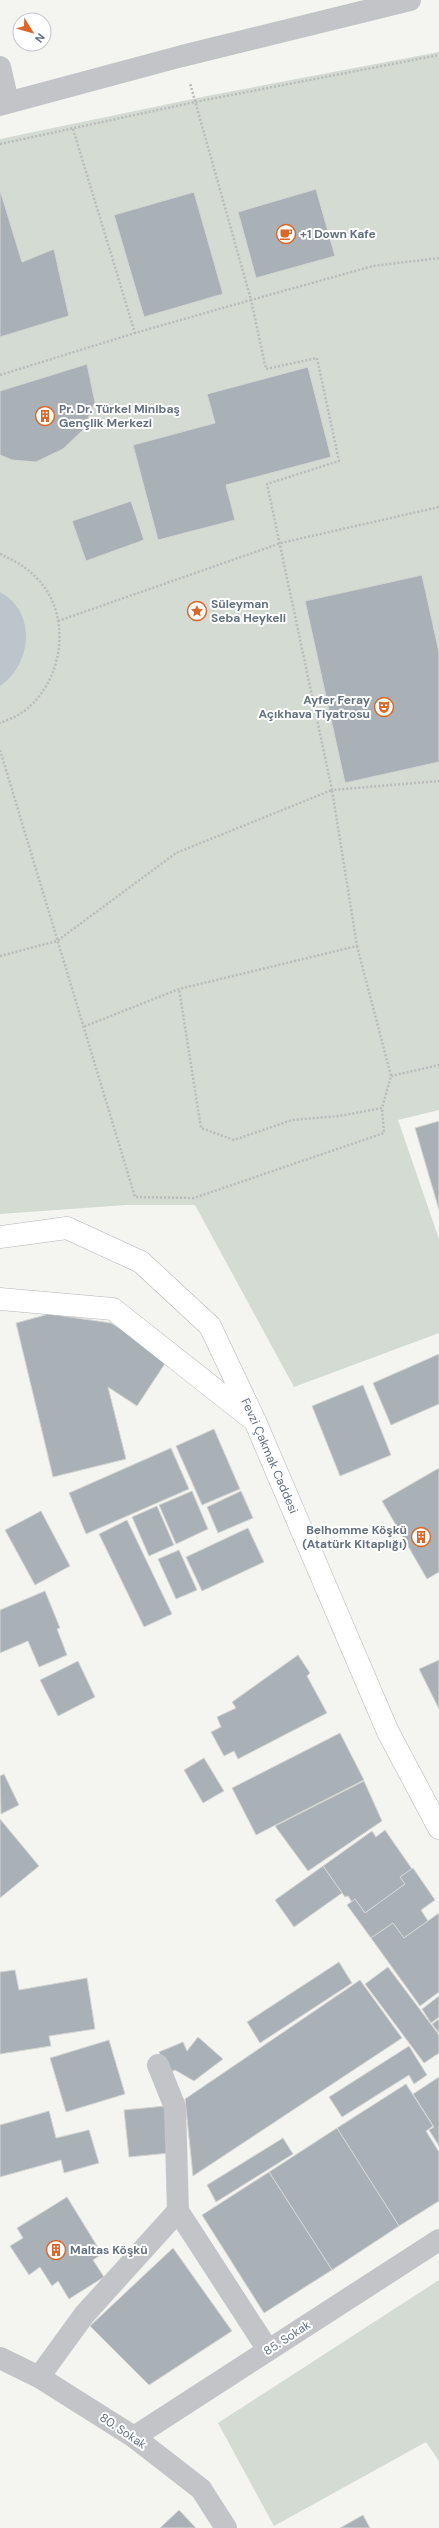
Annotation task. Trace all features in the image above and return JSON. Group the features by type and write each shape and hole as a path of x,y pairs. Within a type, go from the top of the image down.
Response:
{"main road":[{"name":"Fevzi Çakmak Caddesi","path":"0,1237 67,1228 141,1262 210,1326 255,1421 388,1732 439,1828"},
{"path":"0,1299 112,1309 255,1421"}],"street":[{"path":"0,67 4,104 182,56 410,0"},
{"path":"158,2065 176,2107 178,2211 268,2350"},
{"path":"39,2377 84,2315 178,2211"},
{"name":"85. Sokak","path":"134,2437 439,2240"},
{"name":"80. Sokak","path":"0,2358 39,2377 134,2437 201,2490 226,2528"}],"path":[{"path":"0,144 195,102 439,55"},
{"path":"0,750 82,1027 135,1197 194,1198 384,1133 382,1108 391,1076 357,946 332,790 281,543 267,484 339,461 317,358 266,369 251,300 182,56"},
{"path":"73,129 135,333"},
{"path":"0,375 135,333 373,266 439,258"},
{"path":"58,621 281,543 439,506"},
{"path":"0,554 21,564 42,584 56,610 60,639 55,668 41,694 20,714 0,723"},
{"path":"0,956 57,941 176,853 332,790 439,781"},
{"path":"82,1027 179,989 357,946"},
{"path":"179,989 201,1128 234,1140 292,1120 339,1116 382,1108"},
{"path":"391,1076 439,1065"}],"shaded area":[{"path":"439,52 439,1110 398,1120 439,1239 439,1333 294,1387 195,1205 126,1205 0,1214 0,139 207,96"},
{"path":"0,592 12,601 20,612 25,625 26,638 24,652 19,665 11,676 0,686"},
{"path":"439,2280 439,2461 426,2442 274,2526 218,2423"}],"building":[{"name":"+1 Down Kafe","path":"316,189 335,256 256,278 238,212"},
{"path":"0,190 22,262 54,249 69,316 0,337"},
{"path":"194,192 223,294 144,317 114,215"},
{"name":"Pr. Dr. Türkel Minibaş Gençlik Merkezi","path":"87,364 95,402 83,430 63,449 36,462 12,460 0,455 0,391"},
{"path":"308,367 331,457 226,485 235,520 158,540 133,445 215,423 207,394"},
{"path":"131,501 144,540 86,561 72,521"},
{"name":"Ayfer Feray Açıkhava Tiyatrosu","path":"422,575 439,652 439,762 345,783 305,601"},
{"path":"439,1121 439,1210 415,1128"},
{"path":"49,1314 111,1323 168,1359 137,1406 108,1387 126,1459 53,1477 16,1323"},
{"path":"439,1354 439,1404 391,1425 373,1383"},
{"path":"363,1385 391,1455 340,1476 312,1406"},
{"path":"214,1429 240,1489 202,1505 176,1446"},
{"path":"171,1448 189,1489 86,1534 69,1493"},
{"name":"Belhomme Köşkü (Atatürk Kitaplığı)","path":"439,1468 439,1572 427,1579 382,1501"},
{"path":"192,1491 208,1529 176,1544 159,1505"},
{"path":"241,1491 253,1518 218,1533 207,1507"},
{"path":"157,1506 174,1545 149,1556 132,1517"},
{"path":"41,1511 70,1566 35,1585 5,1530"},
{"path":"127,1520 172,1614 144,1627 99,1534"},
{"path":"248,1528 264,1562 202,1591 186,1557"},
{"path":"179,1550 197,1590 176,1599 158,1559"},
{"path":"45,1591 60,1628 57,1629 67,1655 39,1667 28,1641 0,1653 0,1610"},
{"path":"298,1655 310,1673 307,1676 327,1713 238,1759 234,1751 224,1756 211,1732 221,1727 217,1717 236,1708 232,1702"},
{"path":"439,1660 439,1709 419,1669"},
{"path":"78,1661 95,1697 58,1716 40,1680"},
{"path":"340,1733 364,1780 256,1835 232,1788"},
{"path":"204,1758 224,1791 203,1803 184,1770"},
{"path":"4,1774 19,1805 1,1814 0,1776"},
{"path":"364,1781 382,1821 308,1871 275,1826"},
{"path":"0,1819 39,1866 0,1898"},
{"path":"385,1830 412,1869 400,1877 405,1884 365,1913 355,1899 352,1902 348,1896 345,1897 323,1866 372,1831 376,1837"},
{"path":"323,1866 342,1893 294,1927 275,1900"},
{"path":"413,1868 435,1900 421,1910 428,1921 404,1938 393,1923 371,1938 347,1905 355,1899 365,1913 405,1884 400,1877"},
{"path":"439,1913 439,1992 420,2006 371,1938 393,1923 404,1938"},
{"path":"339,1962 352,1983 260,2043 247,2022"},
{"path":"388,1967 439,2035 439,2053 424,2063 365,1984"},
{"path":"15,1970 19,1990 87,1978 95,2029 49,2036 51,2046 0,2054 0,1972"},
{"path":"360,1980 402,2038 193,2176 185,2099"},
{"path":"439,1996 439,2017 431,2023 422,2009"},
{"path":"439,2019 439,2033 432,2024"},
{"path":"198,2037 223,2059 194,2081 175,2070 168,2073 159,2052 183,2042 187,2051"},
{"path":"109,2040 125,2094 66,2112 50,2058"},
{"path":"409,2046 427,2075 414,2084 409,2075 342,2117 329,2097"},
{"path":"439,2077 439,2146 429,2130 434,2127 413,2094"},
{"path":"406,2084 433,2126 426,2131 439,2152 439,2201 399,2226 337,2128"},
{"path":"165,2106 170,2153 129,2157 124,2110"},
{"path":"49,2111 56,2138 89,2130 99,2163 64,2173 61,2160 0,2177 0,2125"},
{"path":"337,2128 399,2226 332,2270 269,2172"},
{"path":"283,2138 293,2154 216,2202 207,2185"},
{"path":"269,2172 332,2270 264,2313 202,2215"},
{"name":"Maltas Köşkü","path":"67,2197 102,2254 93,2260 104,2277 69,2299 58,2281 52,2286 40,2267 29,2275 10,2246 23,2238 17,2228"},
{"path":"173,2248 232,2331 149,2385 90,2326"},
{"path":"179,2510 196,2528 160,2528"},
{"path":"363,2515 370,2528 340,2528"}],"place":[{"name":"+1 Down Kafe","path":"286,234"},
{"name":"Pr. Dr. Türkel Minibaş Gençlik Merkezi","path":"45,416"},
{"name":"Süleyman Seba Heykeli","path":"197,611"},
{"name":"Ayfer Feray Açıkhava Tiyatrosu","path":"384,707"},
{"name":"Belhomme Köşkü (Atatürk Kitaplığı)","path":"421,1537"},
{"name":"Maltas Köşkü","path":"56,2250"}]}
